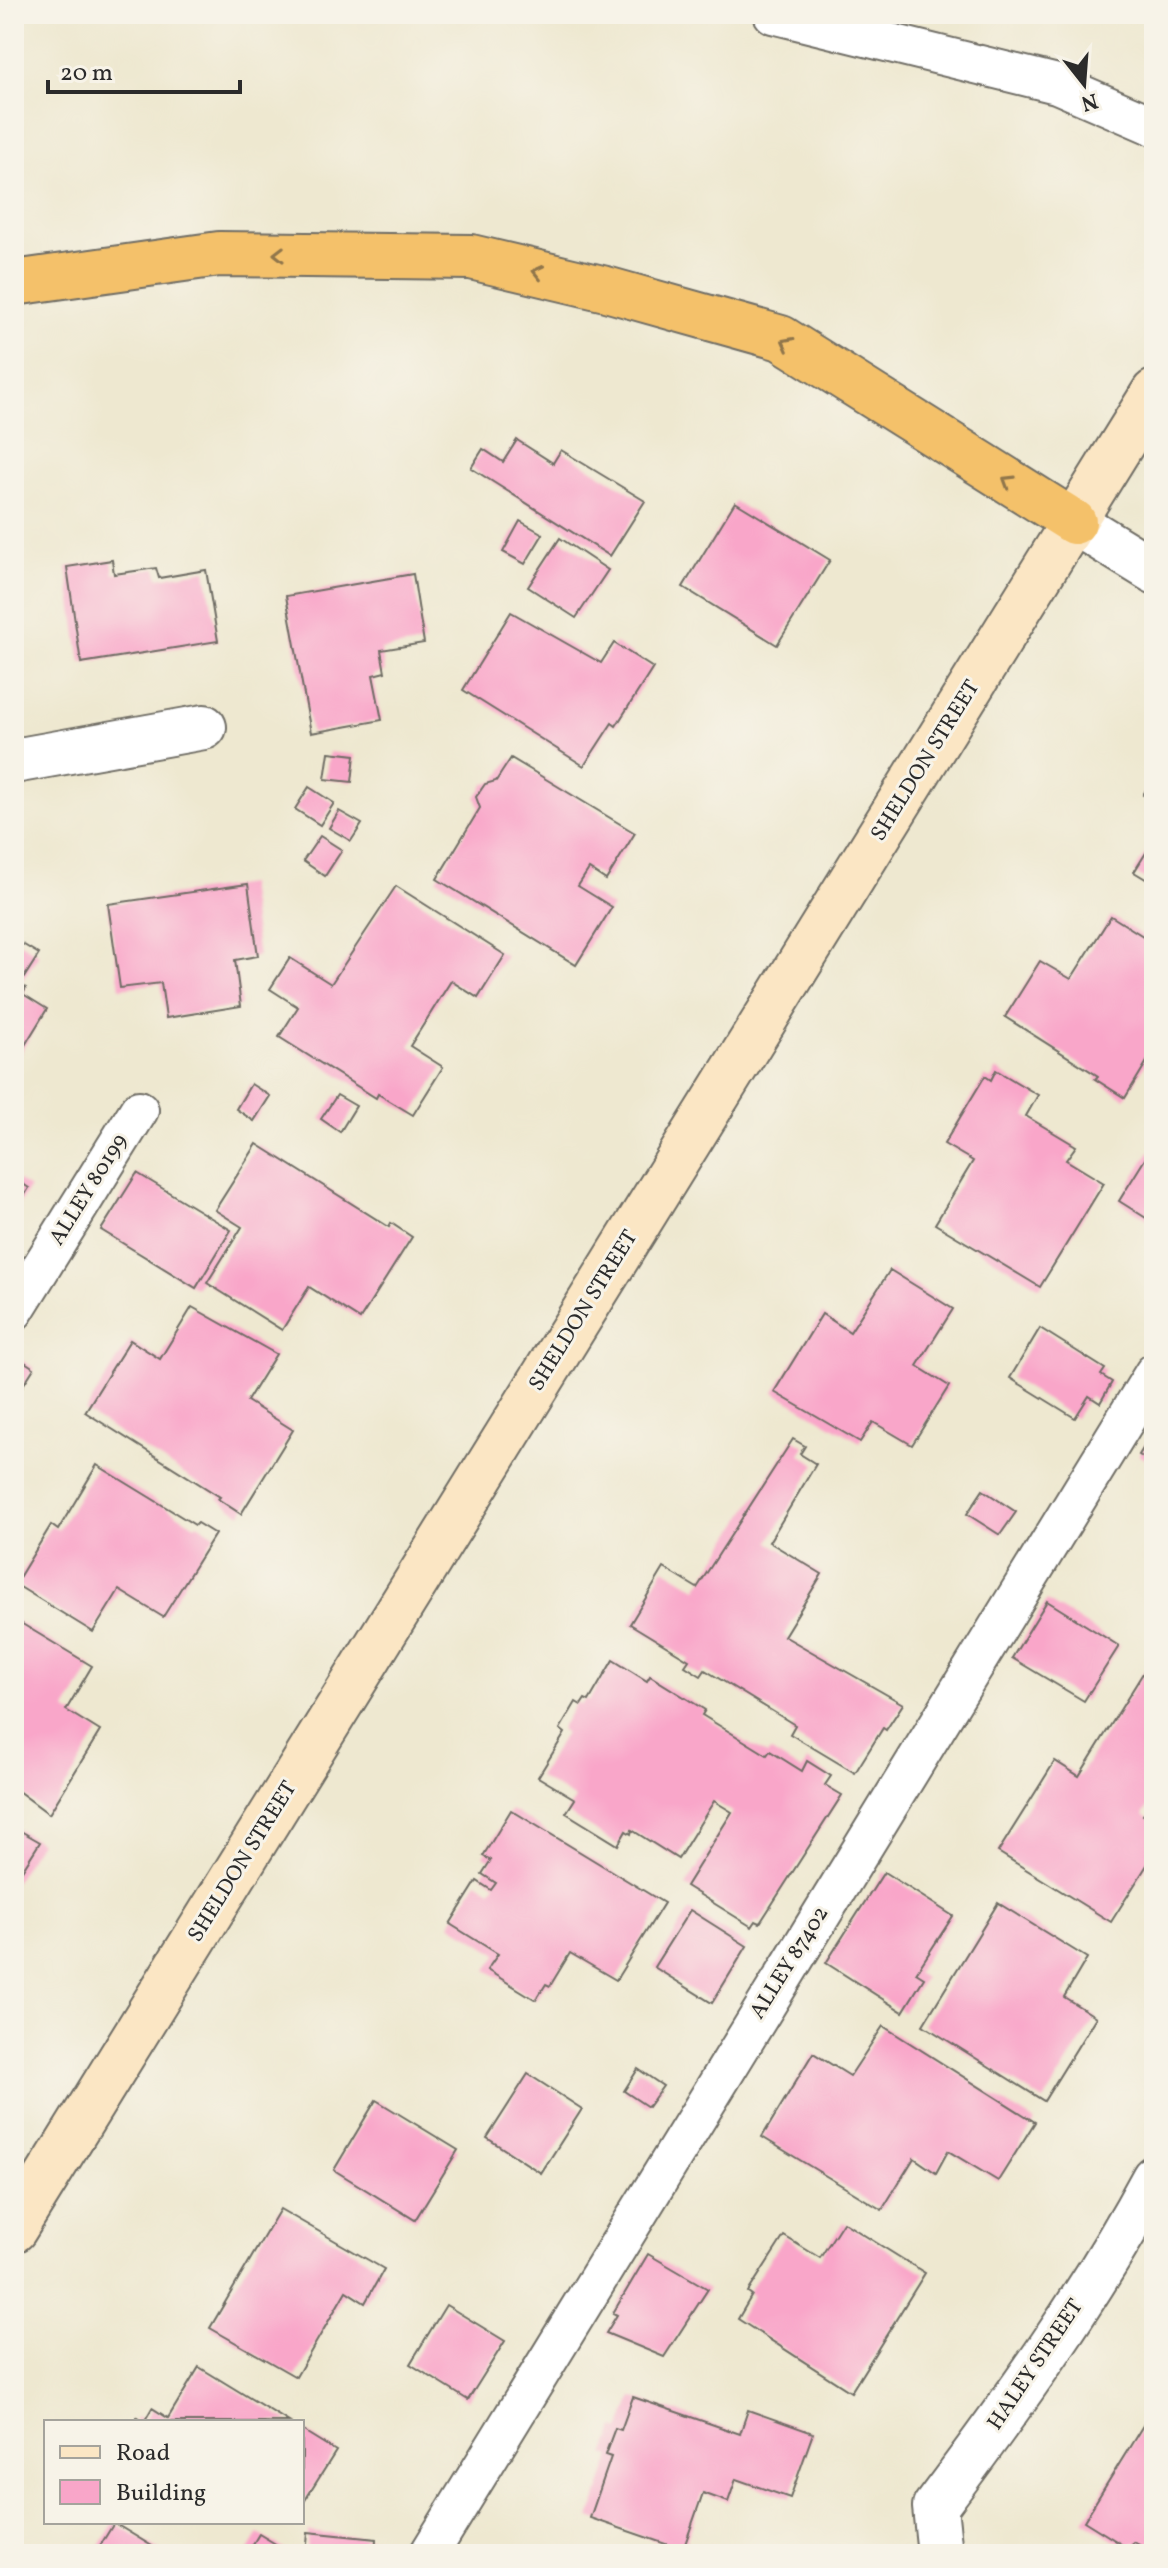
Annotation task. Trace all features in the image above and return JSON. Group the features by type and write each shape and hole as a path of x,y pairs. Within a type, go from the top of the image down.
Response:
{"highway":[{"path":"14,283 219,254 471,257 606,289 781,338 1074,522"}],"main road":[{"name":"SHELDON STREET","path":"14,2230 1154,392"}],"street":[{"path":"1074,522 1154,571"},
{"path":"14,761 204,727"},
{"name":"HALEY STREET","path":"940,2554 935,2507 997,2425 1117,2246 1154,2178"}],"lane":[{"path":"773,14 1057,84 1154,126"},
{"name":"ALLEY 80199","path":"14,1311 139,1110"},
{"name":"ALLEY 87402","path":"429,2554 1154,1373"}],"building":[{"path":"517,440 553,463 561,450 645,501 610,556 471,468 483,449 503,462"},
{"path":"735,502 830,560 777,645 683,587"},
{"path":"520,521 543,534 525,564 503,552"},
{"path":"560,538 608,570 576,618 528,587"},
{"path":"112,560 114,574 156,568 159,578 206,570 218,641 81,663 67,567"},
{"path":"413,574 424,643 381,650 385,672 373,675 382,720 311,733 286,596"},
{"path":"511,612 601,663 614,643 653,668 616,726 612,723 584,766 463,690"},
{"path":"329,752 355,755 352,782 325,779"},
{"path":"511,758 635,833 606,880 589,869 578,886 612,907 576,965 437,879 480,808 476,797 485,784 496,781"},
{"path":"1154,777 1154,801 1143,795"},
{"path":"309,787 334,803 320,825 295,809"},
{"path":"339,811 362,824 351,841 329,828"},
{"path":"320,836 342,850 325,876 303,861"},
{"path":"1154,840 1154,884 1134,872"},
{"path":"248,884 258,956 235,960 241,1006 166,1018 161,983 120,988 108,904"},
{"path":"396,886 505,955 478,998 451,981 410,1046 443,1067 413,1115 378,1094 376,1098 279,1037 298,1007 270,989 290,958 331,984"},
{"path":"1111,916 1154,943 1154,1050 1125,1098 1095,1079 1098,1076 1005,1017 1040,961 1071,979"},
{"path":"14,939 39,954 20,984 26,988 23,994 47,1009 17,1058 14,1056"},
{"path":"996,1070 1038,1095 1026,1116 1076,1146 1066,1160 1104,1183 1040,1287 935,1224 973,1161 944,1144 985,1076 991,1080"},
{"path":"251,1084 270,1096 254,1121 236,1109"},
{"path":"337,1095 356,1106 340,1132 321,1119"},
{"path":"257,1144 389,1227 391,1223 412,1237 360,1319 309,1287 282,1330 207,1283 242,1227 215,1210"},
{"path":"1150,1151 1154,1153 1154,1223 1119,1201"},
{"path":"137,1173 231,1230 196,1288 101,1230"},
{"path":"14,1178 29,1188 14,1212"},
{"path":"890,1270 953,1309 917,1366 949,1386 912,1445 873,1422 860,1442 774,1392 822,1314 850,1332"},
{"path":"192,1307 276,1354 247,1401 293,1430 241,1514 218,1499 220,1497 85,1412 130,1340 160,1359"},
{"path":"1040,1328 1105,1369 1101,1375 1112,1382 1100,1403 1089,1396 1075,1418 1010,1378"},
{"path":"14,1355 34,1368 20,1390 14,1386"},
{"path":"1154,1431 1154,1464 1139,1455"},
{"path":"793,1439 805,1446 800,1454 816,1464 769,1542 822,1574 784,1636 903,1704 886,1730 883,1728 855,1773 790,1734 795,1725 705,1670 701,1676 685,1666 689,1660 630,1624 664,1568 697,1588"},
{"path":"97,1465 215,1534 163,1617 119,1590 93,1632 15,1584 51,1525 58,1530"},
{"path":"983,1490 1016,1512 1000,1535 967,1514"},
{"path":"1047,1601 1119,1646 1084,1701 1012,1658"},
{"path":"14,1619 92,1666 66,1710 100,1731 49,1814 14,1788"},
{"path":"613,1660 647,1681 650,1676 705,1710 702,1715 767,1755 770,1751 802,1771 807,1761 831,1776 825,1785 842,1795 760,1923 756,1921 752,1927 686,1886 732,1812 714,1801 678,1859 632,1830 631,1834 626,1831 618,1845 566,1813 575,1799 538,1777 565,1733 560,1729 576,1702 581,1705 585,1699 589,1701"},
{"path":"1148,1665 1154,1668 1154,1798 1143,1815 1154,1822 1154,1854 1111,1922 998,1852 1055,1761 1079,1776"},
{"path":"511,1810 664,1903 616,1980 570,1953 550,1986 546,1984 536,2000 487,1970 498,1954 450,1924 477,1881 491,1890 496,1883 482,1874 491,1860 483,1856"},
{"path":"19,1830 40,1842 14,1883 14,1831"},
{"path":"884,1872 953,1916 916,1973 924,1978 903,2012 826,1963"},
{"path":"998,1903 1087,1958 1064,1997 1096,2017 1044,2101 923,2025"},
{"path":"690,1910 747,1946 712,2003 654,1967"},
{"path":"883,2026 1035,2122 998,2181 948,2151 936,2173 914,2158 882,2210 762,2137 813,2053 850,2076"},
{"path":"638,2069 663,2086 648,2107 624,2091"},
{"path":"528,2074 582,2109 541,2173 487,2138"},
{"path":"376,2100 458,2150 415,2220 334,2170"},
{"path":"280,2209 384,2269 365,2303 346,2291 296,2377 210,2328"},
{"path":"843,2222 925,2273 851,2392 738,2319 752,2295 748,2292 784,2236 820,2258"},
{"path":"648,2254 708,2289 664,2357 606,2333 617,2315 613,2313"},
{"path":"446,2305 505,2341 468,2400 410,2364"},
{"path":"199,2367 286,2420 145,2420 152,2408 168,2418"},
{"path":"633,2397 740,2434 748,2410 813,2433 790,2498 736,2479 728,2502 703,2493 683,2550 590,2518 611,2457 605,2455 615,2428 621,2430"},
{"path":"1150,2414 1154,2416 1154,2539 1148,2550 1134,2542 1129,2549 1084,2521"},
{"path":"304,2431 336,2451 304,2502"},
{"path":"116,2524 165,2554 95,2554"},
{"path":"308,2532 376,2539 375,2554 306,2554"},
{"path":"259,2534 292,2554 247,2554"}]}
